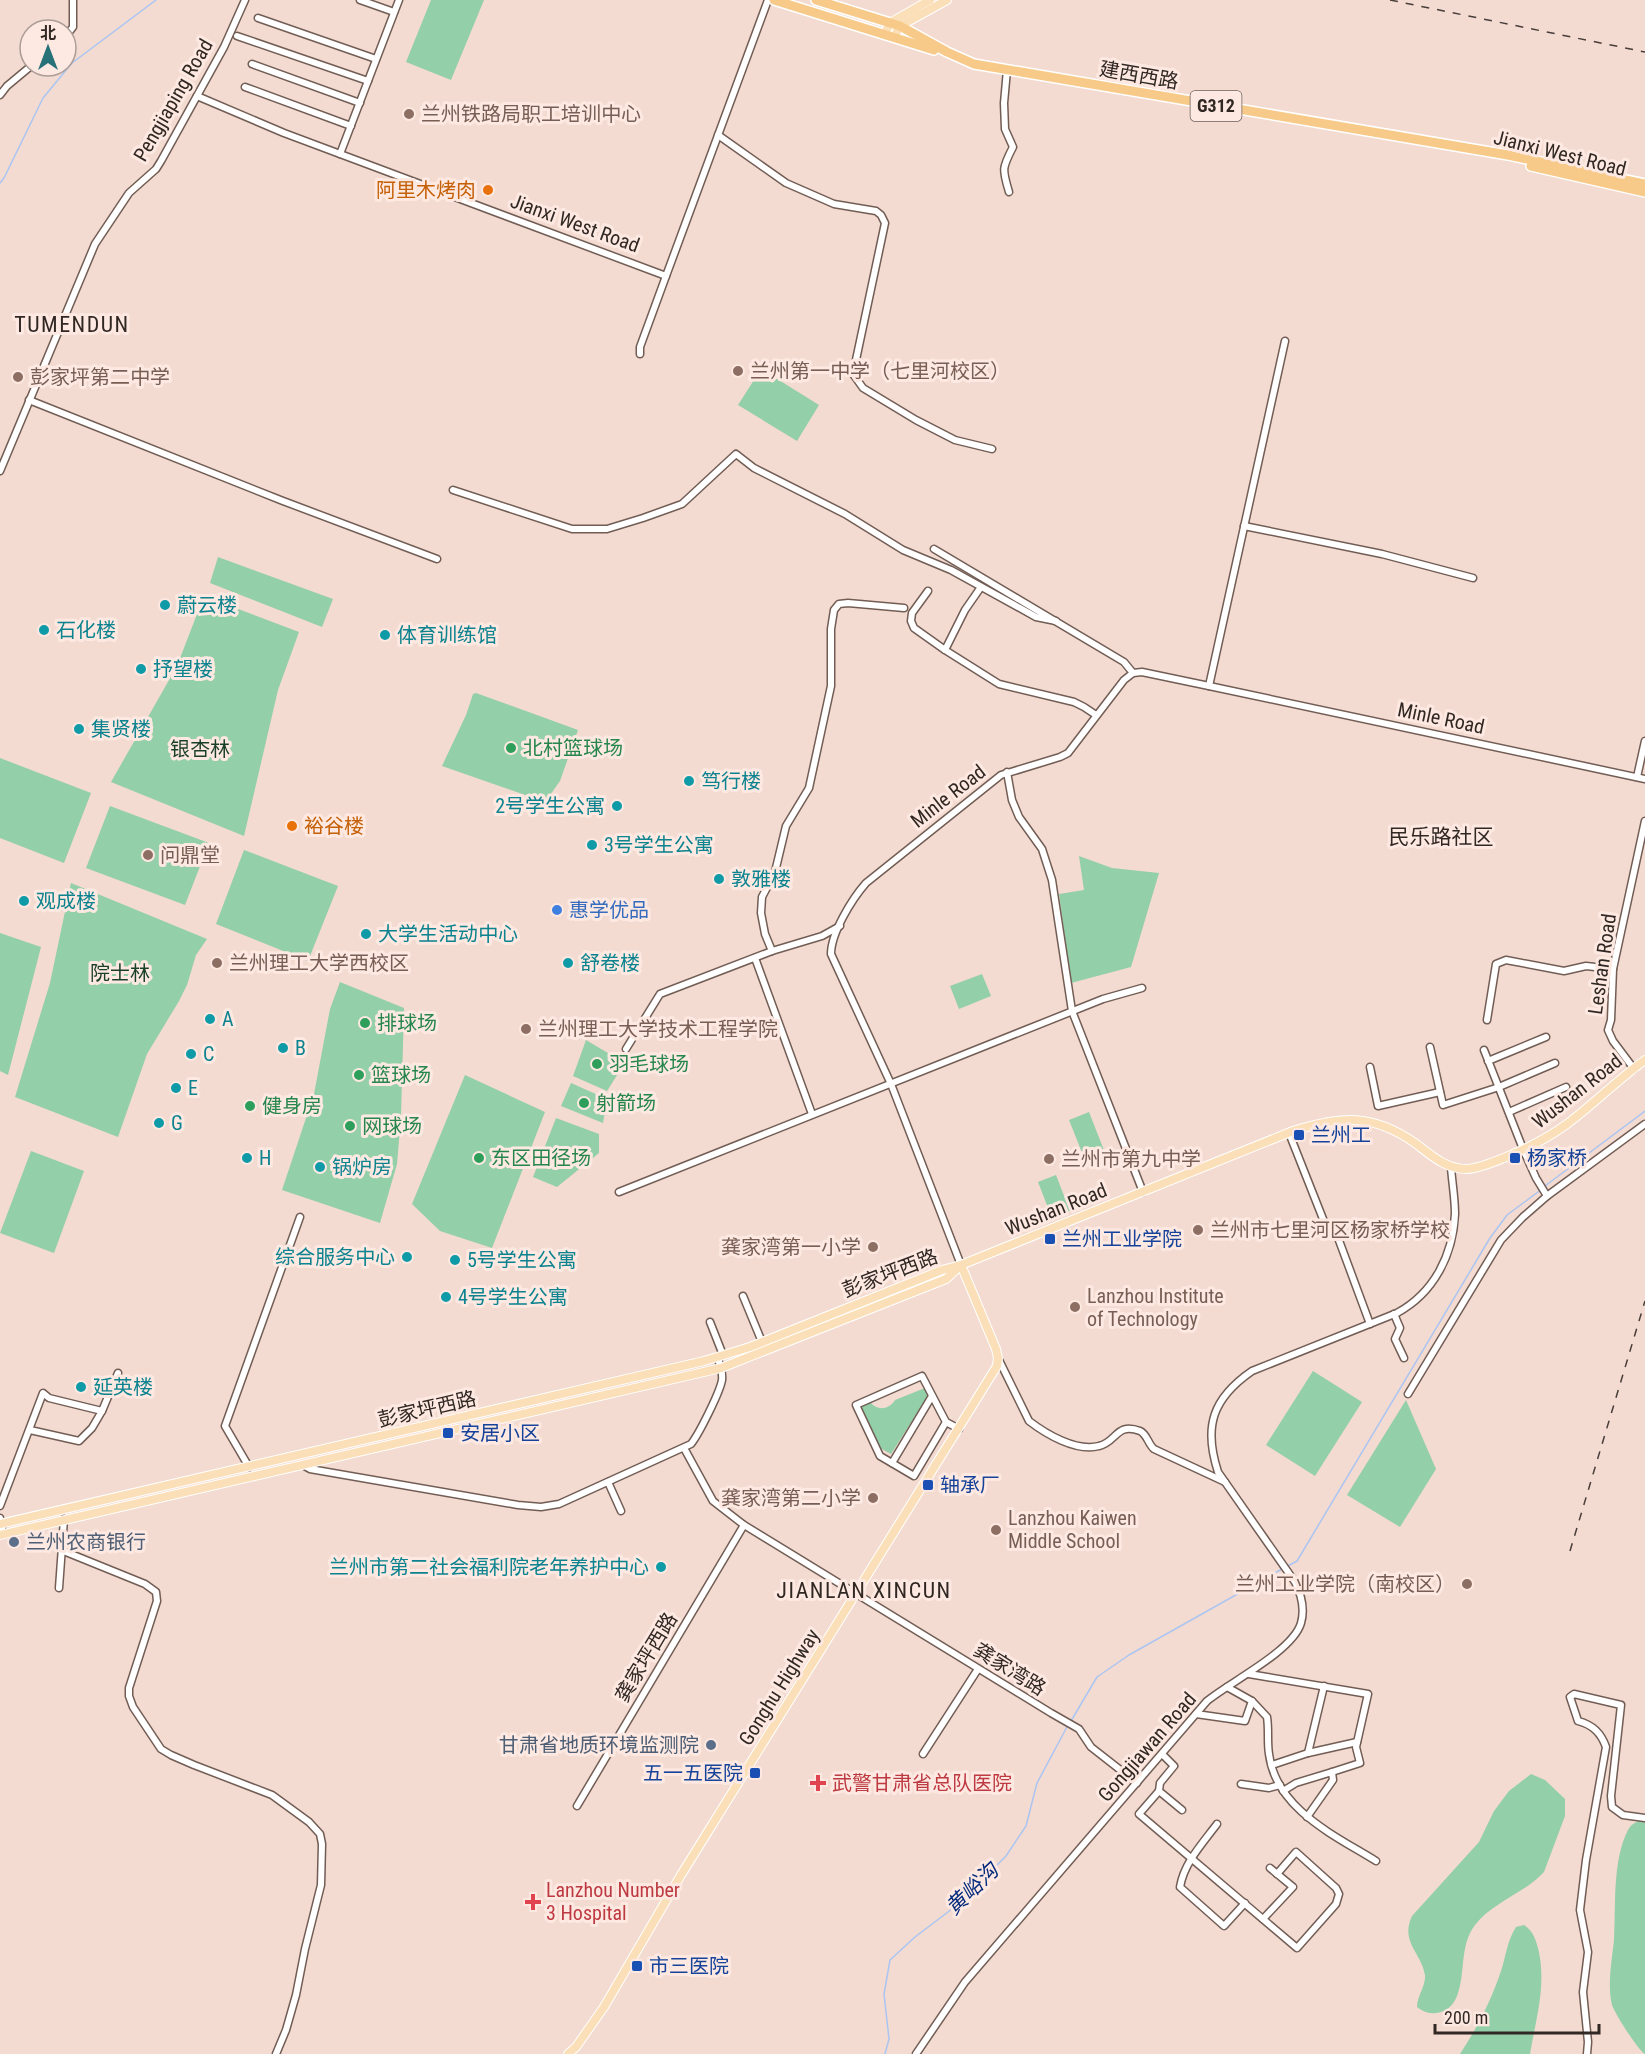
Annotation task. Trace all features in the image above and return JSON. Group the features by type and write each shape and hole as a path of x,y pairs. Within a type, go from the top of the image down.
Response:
{"highway":[{"name":"G312","path":"774,0 889,35 964,61"},
{"name":"建西西路","path":"816,0 895,24 964,61 1468,148"},
{"name":"Jianxi West Road","path":"1468,148 1645,184"},
{"name":"Jianxi West Road","path":"1468,148 1508,161 1645,192"}],"main road":[{"path":"889,35 895,24 930,0"},
{"path":"895,24 947,0"},
{"name":"Wushan Road","path":"961,1265 1289,1133 1330,1122 1372,1121 1398,1132 1433,1158 1451,1167 1468,1169 1488,1164 1523,1149 1566,1125 1645,1060"},
{"path":"961,1265 998,1358"},
{"name":"彭家坪西路","path":"0,1524 720,1356 762,1342 942,1270 961,1265"},
{"name":"彭家坪西路","path":"1,1534 721,1368 946,1279 961,1265"},
{"name":"Gonghu Highway","path":"568,2054 576,2047 604,2007 687,1865 959,1429 997,1366 998,1358"}],"street":[{"path":"73,0 73,18"},
{"name":"Pengjiaping Road","path":"0,471 94,244 129,193 156,169 224,47 245,0"},
{"path":"360,0 394,12"},
{"path":"340,154 399,0"},
{"path":"640,354 640,347 768,0"},
{"path":"258,18 376,59"},
{"path":"237,36 368,81"},
{"path":"252,64 360,103"},
{"path":"1007,70 1004,103 1005,129 1013,147 1003,165 1009,192"},
{"path":"0,95 18,77"},
{"path":"245,87 351,126"},
{"name":"Jianxi West Road","path":"197,96 284,133 666,276"},
{"path":"718,135 786,183 834,204 876,211 881,215 885,224 853,374 863,388 916,420 955,440 992,449"},
{"path":"1209,686 1285,341"},
{"path":"29,400 283,501 437,559"},
{"path":"453,490 572,529 607,529 682,504 736,454 754,468 845,514 903,550 951,570 1036,617 1056,621"},
{"path":"1244,526 1382,554 1473,578"},
{"path":"934,549 1124,662 1133,673"},
{"path":"945,650 965,610 981,587"},
{"path":"928,591 912,613 911,621 914,628 999,684 1074,702 1084,706 1096,716"},
{"path":"772,951 765,934 761,913 762,897 775,872 786,826 809,788 831,686 831,629 834,610 839,604 848,603 904,608"},
{"name":"Minle Road","path":"961,1265 891,1084 831,954 831,944 856,894 866,883 1007,772 1044,763 1068,753 1124,680 1133,673 1142,672 1645,779"},
{"path":"1637,777 1645,741"},
{"path":"1007,772 1012,800 1019,817 1042,849 1052,880 1072,1011 1143,1192"},
{"name":"Leshan Road","path":"1634,1069 1613,1041 1608,1030 1611,1020 1613,969 1645,821"},
{"path":"626,1049 660,994 772,951 822,936 840,926"},
{"path":"755,958 812,1114"},
{"path":"1487,1020 1496,964 1506,960 1564,971 1586,966 1613,969"},
{"path":"619,1192 1072,1011 1142,988"},
{"path":"1488,1061 1546,1037"},
{"path":"1430,1047 1443,1105 1499,1087 1555,1063"},
{"path":"1484,1050 1523,1149 1545,1195"},
{"path":"1370,1067 1378,1106 1440,1092"},
{"path":"1509,1112 1566,1087"},
{"path":"1408,1394 1501,1240 1545,1195 1645,1124"},
{"path":"1289,1133 1325,1224 1337,1235 1370,1324"},
{"name":"Gongjiawan Road","path":"916,2054 964,1982 1207,1701 1248,1674 1291,1639 1301,1624 1303,1614 1300,1592 1218,1472 1213,1458 1211,1434 1218,1404 1237,1381 1251,1371 1413,1305 1433,1282 1444,1262 1453,1234 1455,1212 1451,1167"},
{"path":"249,1467 225,1426 300,1217"},
{"path":"743,1296 762,1342"},
{"path":"1394,1314 1400,1328 1395,1339 1404,1358"},
{"path":"303,1465 310,1469 464,1497 541,1507 559,1504 691,1444 698,1434 722,1380 720,1356 710,1322"},
{"path":"998,1358 1026,1415 1037,1426 1071,1443 1091,1447 1101,1446 1121,1430 1129,1428 1144,1433 1154,1449 1226,1482"},
{"path":"30,1430 80,1441 92,1428 102,1411 118,1373"},
{"path":"946,1422 914,1476 880,1456 856,1405 922,1376 946,1422 959,1429"},
{"path":"0,1506 43,1393 49,1398 102,1411"},
{"path":"892,1463 932,1396"},
{"path":"684,1448 713,1501 744,1525 857,1594"},
{"path":"608,1482 621,1511"},
{"path":"0,1518 1,1534"},
{"path":"59,1588 64,1519"},
{"name":"龚家坪西路","path":"577,1806 744,1525"},
{"path":"61,1550 145,1584 156,1592 157,1601 129,1688 129,1696 133,1707 161,1749 194,1765 272,1796 309,1822 320,1834 321,1885 296,1995 276,2054"},
{"name":"龚家湾路","path":"857,1594 1079,1729 1091,1746 1137,1783"},
{"path":"922,1754 978,1669"},
{"path":"1240,1784 1282,1788 1360,1763 1356,1747 1368,1694 1248,1674"},
{"path":"1308,1753 1324,1686"},
{"path":"1227,1687 1252,1701 1267,1717 1269,1755 1282,1788 1307,1817 1376,1861"},
{"path":"1587,2054 1583,1992 1588,1952 1581,1910 1586,1860 1606,1747 1601,1734 1578,1721 1570,1697 1574,1694 1621,1705 1611,1797 1612,1807 1623,1815 1645,1818"},
{"path":"1196,1714 1245,1721 1252,1701"},
{"path":"1272,1765 1308,1753 1357,1742"},
{"path":"1162,1754 1174,1766 1160,1783 1159,1791 1139,1814 1297,1948 1338,1901 1339,1894 1336,1888 1296,1852 1277,1874"},
{"path":"1307,1817 1333,1780 1332,1772"},
{"path":"1159,1791 1182,1810"},
{"path":"1217,1824 1191,1858 1180,1887 1224,1926 1245,1904"},
{"path":"1263,1919 1293,1887 1270,1868"},
{"path":"576,2047 583,2054"}],"green space":[{"path":"431,0 484,0 451,80 406,62"},
{"path":"761,369 819,405 797,441 738,405"},
{"path":"218,557 333,599 322,627 210,583"},
{"name":"银杏林","path":"204,596 299,632 278,690 244,836 111,782 177,666"},
{"name":"北村篮球场","path":"476,693 578,730 560,781 545,802 442,766 466,715 473,694"},
{"path":"0,758 91,793 64,863 0,838"},
{"name":"问鼎堂","path":"110,806 209,843 185,905 86,868"},
{"path":"244,850 338,886 308,961 216,924"},
{"path":"1079,856 1112,868 1159,873 1131,967 1071,983 1059,894 1084,890"},
{"name":"院士林","path":"71,883 207,939 196,955 187,985 179,1001 147,1054 118,1137 15,1097 50,983"},
{"path":"0,933 41,947 8,1075 0,1071"},
{"path":"982,974 991,996 959,1009 950,986"},
{"path":"340,982 404,1008 401,1116 397,1164 380,1223 282,1190 314,1094 330,1009"},
{"name":"羽毛球场","path":"586,1040 613,1056 619,1072 607,1091 573,1076"},
{"name":"东区田径场","path":"465,1075 545,1112 492,1248 440,1231 412,1204"},
{"name":"射箭场","path":"571,1083 607,1099 603,1123 561,1106"},
{"path":"1089,1112 1107,1158 1087,1165 1069,1120"},
{"path":"556,1118 599,1134 599,1153 557,1187 533,1177"},
{"path":"31,1151 84,1171 54,1253 0,1233"},
{"path":"1056,1175 1070,1211 1052,1218 1038,1182"},
{"path":"1313,1371 1362,1402 1315,1476 1266,1445"},
{"path":"925,1388 928,1396 891,1454 878,1447 860,1407 870,1402 879,1408 886,1407 895,1400"},
{"path":"1406,1400 1436,1469 1400,1527 1347,1495"},
{"path":"1531,1774 1545,1780 1565,1799 1565,1816 1544,1872 1528,1886 1491,1910 1475,1925 1467,1942 1460,1987 1450,2007 1434,2013 1422,2011 1417,2007 1425,1975 1408,1933 1412,1916 1479,1842 1494,1811 1509,1791"},
{"path":"1642,1820 1645,1821 1645,2054 1617,2016 1612,2005 1610,1989 1619,1856 1629,1828"},
{"path":"1524,1925 1532,1932 1536,1941 1541,1975 1540,2001 1530,2054 1460,2054 1493,1993 1513,1932 1516,1927"}],"waterway":[{"path":"0,183 43,98 72,63 156,0"},
{"path":"1545,1186 1645,1111"},
{"path":"1286,1567 1297,1561 1490,1238 1507,1215 1542,1189"},
{"path":"1071,1721 1097,1677 1129,1655 1282,1569"},
{"name":"黄峪沟","path":"885,2054 889,2039 884,1994 890,1960 915,1937 969,1896 1006,1856 1026,1826 1037,1783 1068,1725"}],"railway":[{"path":"1390,0 1645,52"},
{"path":"1570,1551 1645,1301"}],"place":[{"name":"兰州铁路局职工培训中心","path":"409,114"},
{"name":"阿里木烤肉","path":"488,190"},
{"name":"兰州第一中学（七里河校区）","path":"738,371"},
{"name":"彭家坪第二中学","path":"18,377"},
{"name":"蔚云楼","path":"165,605"},
{"name":"石化楼","path":"44,630"},
{"name":"体育训练馆","path":"385,635"},
{"name":"抒望楼","path":"141,669"},
{"name":"集贤楼","path":"79,729"},
{"name":"北村篮球场","path":"511,748"},
{"name":"笃行楼","path":"689,781"},
{"name":"2号学生公寓","path":"617,806"},
{"name":"裕谷楼","path":"292,826"},
{"name":"3号学生公寓","path":"592,845"},
{"name":"问鼎堂","path":"148,855"},
{"name":"敦雅楼","path":"719,879"},
{"name":"观成楼","path":"24,901"},
{"name":"惠学优品","path":"557,910"},
{"name":"大学生活动中心","path":"366,934"},
{"name":"兰州理工大学西校区","path":"217,963"},
{"name":"舒卷楼","path":"568,963"},
{"name":"A","path":"210,1019"},
{"name":"排球场","path":"365,1023"},
{"name":"兰州理工大学技术工程学院","path":"526,1029"},
{"name":"B","path":"283,1048"},
{"name":"C","path":"191,1054"},
{"name":"羽毛球场","path":"597,1064"},
{"name":"篮球场","path":"359,1075"},
{"name":"E","path":"176,1088"},
{"name":"射箭场","path":"584,1103"},
{"name":"健身房","path":"250,1106"},
{"name":"G","path":"159,1123"},
{"name":"网球场","path":"350,1126"},
{"name":"兰州工","path":"1299,1135"},
{"name":"H","path":"247,1158"},
{"name":"东区田径场","path":"479,1158"},
{"name":"杨家桥","path":"1515,1158"},
{"name":"兰州市第九中学","path":"1049,1159"},
{"name":"锅炉房","path":"320,1167"},
{"name":"兰州市七里河区杨家桥学校","path":"1198,1230"},
{"name":"兰州工业学院","path":"1050,1239"},
{"name":"龚家湾第一小学","path":"873,1247"},
{"name":"综合服务中心","path":"407,1257"},
{"name":"5号学生公寓","path":"455,1260"},
{"name":"4号学生公寓","path":"446,1297"},
{"name":"Lanzhou Institute of Technology","path":"1075,1307"},
{"name":"延英楼","path":"81,1387"},
{"name":"安居小区","path":"448,1433"},
{"name":"轴承厂","path":"928,1485"},
{"name":"龚家湾第二小学","path":"873,1498"},
{"name":"Lanzhou Kaiwen Middle School","path":"996,1530"},
{"name":"兰州农商银行","path":"14,1542"},
{"name":"兰州市第二社会福利院老年养护中心","path":"661,1567"},
{"name":"兰州工业学院（南校区）","path":"1467,1584"},
{"name":"甘肃省地质环境监测院","path":"711,1745"},
{"name":"五一五医院","path":"755,1773"},
{"name":"武警甘肃省总队医院","path":"818,1783"},
{"name":"Lanzhou Number 3 Hospital","path":"533,1902"},
{"name":"市三医院","path":"637,1966"}],"district":[{"name":"TUMENDUN","path":"72,324"},
{"name":"民乐路社区","path":"1441,837"},
{"name":"JIANLAN XINCUN","path":"864,1590"}]}
